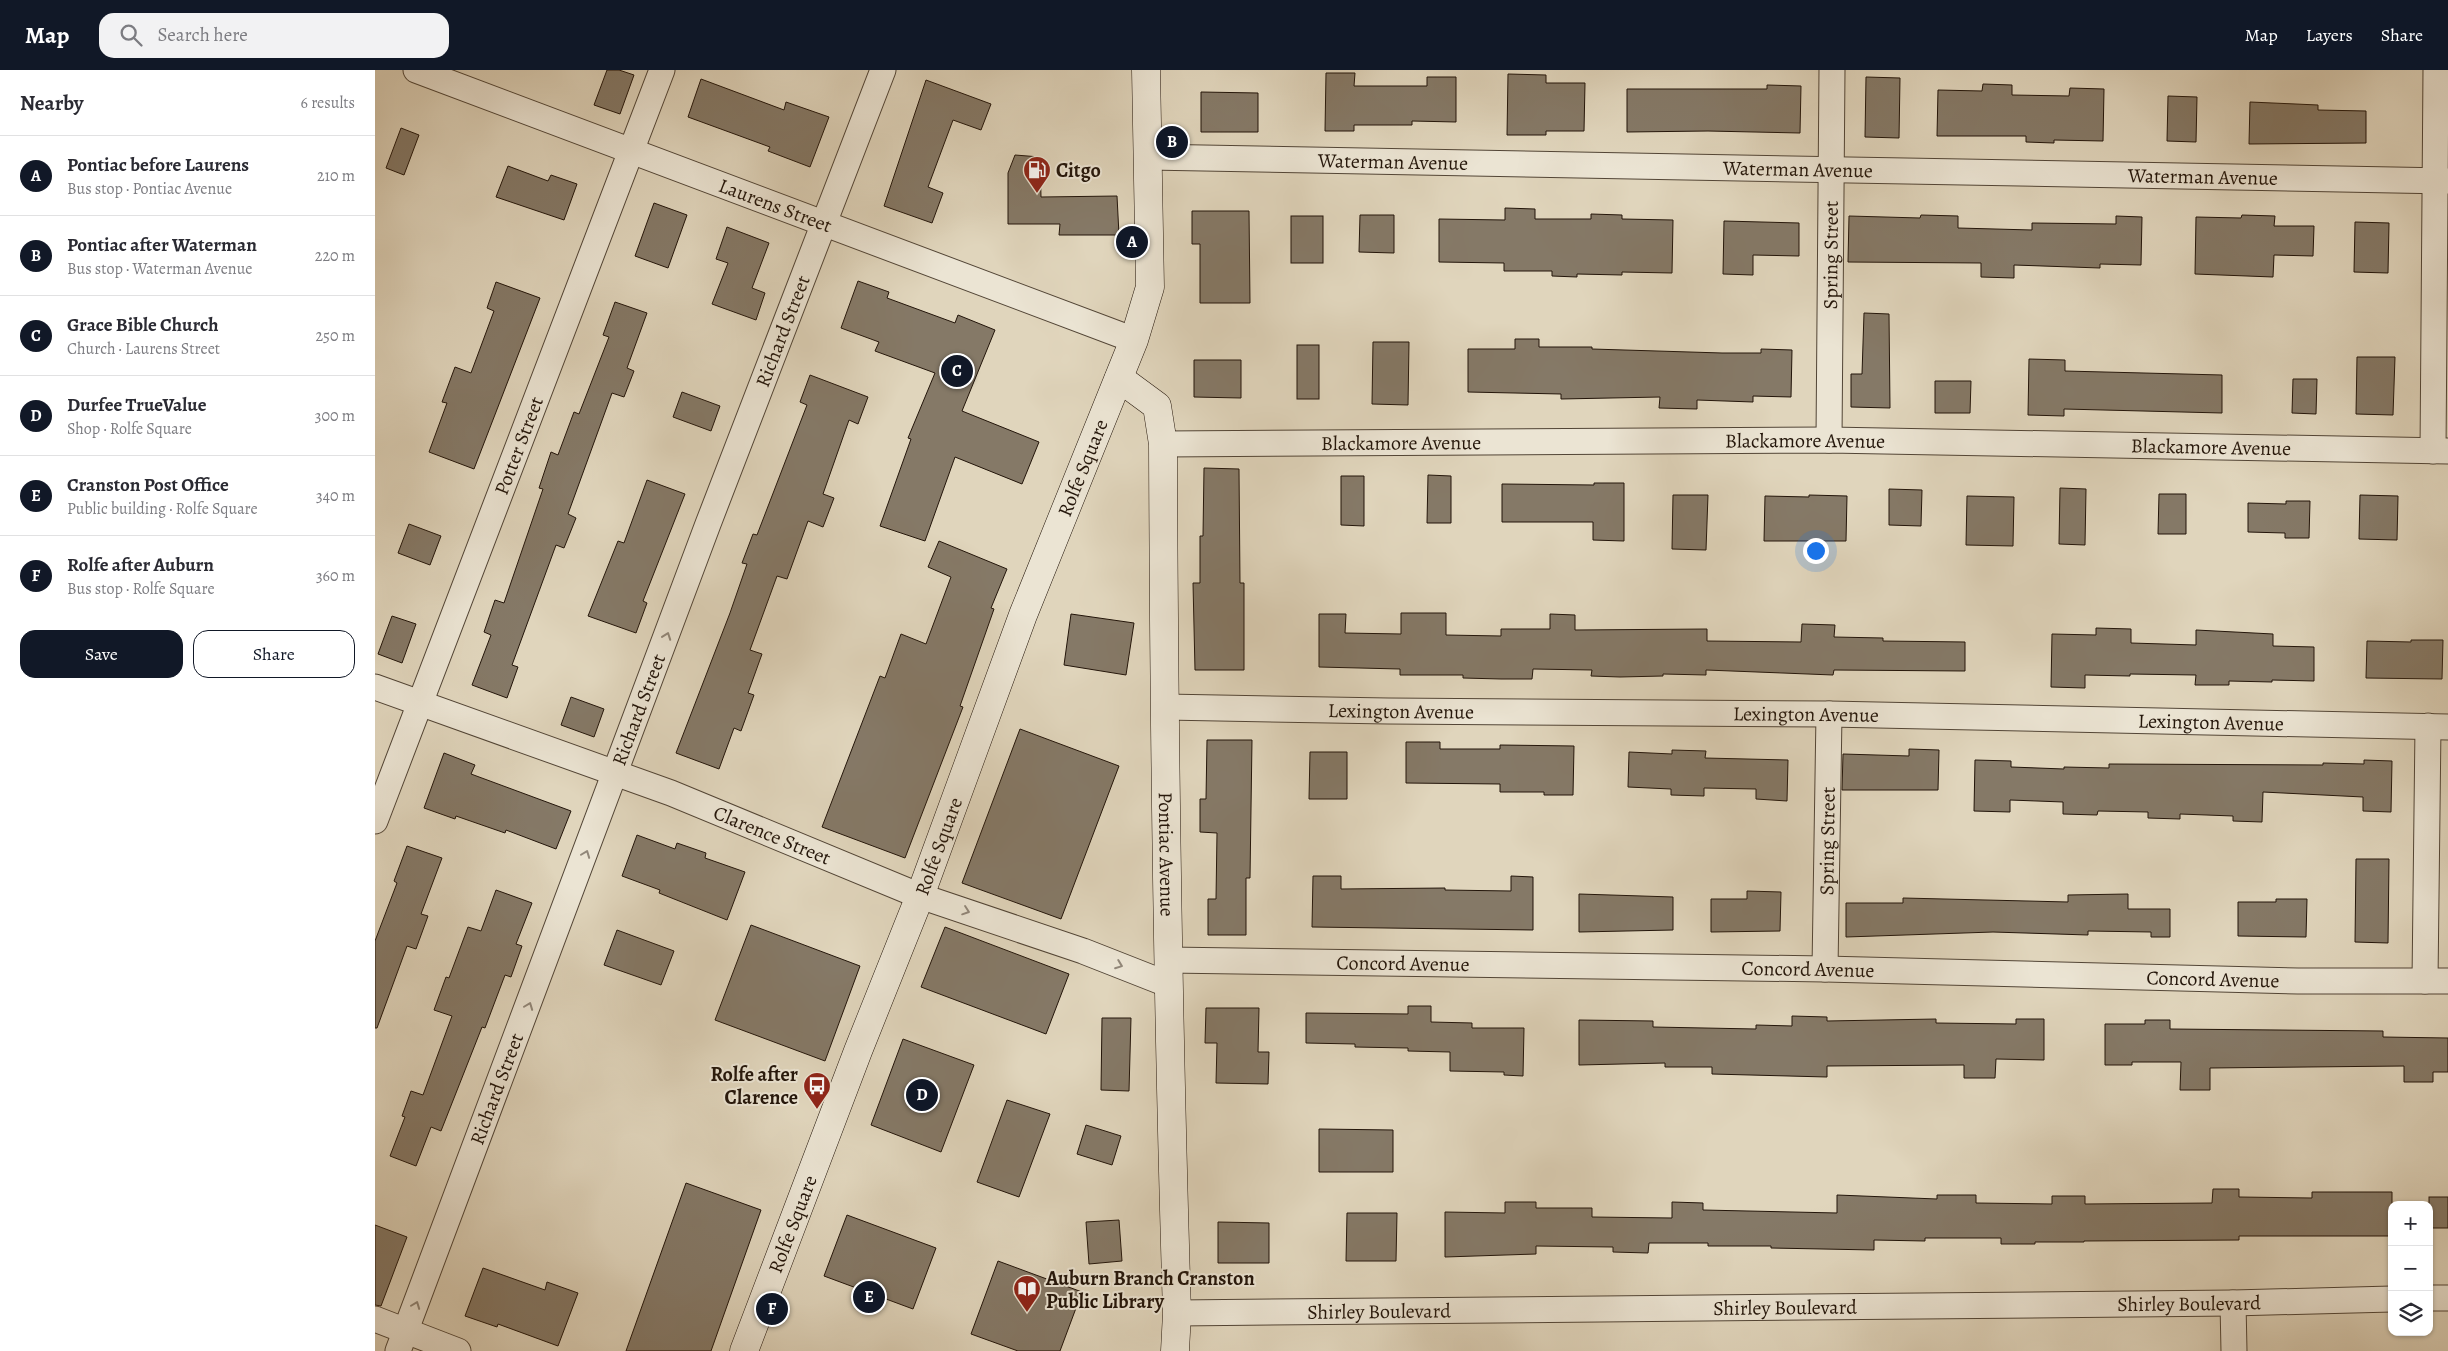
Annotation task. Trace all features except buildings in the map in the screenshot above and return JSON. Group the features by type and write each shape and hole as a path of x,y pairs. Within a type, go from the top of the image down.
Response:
{"main road":[{"path":"1134,340 1150,287 1146,70"},
{"name":"Rolfe Square","path":"744,1351 858,1052 920,896 1023,615 1134,340"},
{"name":"Pontiac Avenue","path":"1119,378 1157,406 1163,444 1167,972 1177,1313 1175,1351"}],"street":[{"name":"Laurens Street","path":"415,70 1134,340"},
{"name":"Potter Street","path":"375,821 662,70"},
{"name":"Richard Street","path":"403,1341 708,524 883,70"},
{"name":"Spring Street","path":"1829,440 1832,70"},
{"path":"2436,70 2441,181 2441,451"},
{"name":"Waterman Avenue","path":"1148,157 2441,181"},
{"name":"Blackamore Avenue","path":"1163,444 1829,440 2441,451"},
{"name":"Clarence Street","path":"375,687 671,793 920,896 1083,951 1167,972"},
{"name":"Lexington Avenue","path":"1165,707 1388,711 1829,714 2438,727"},
{"name":"Spring Street","path":"1825,968 1829,714"},
{"path":"2436,981 2438,727"},
{"name":"Concord Avenue","path":"1167,972 1825,968 2298,981 2436,981"},
{"path":"2433,1298 2448,1298"},
{"name":"Shirley Boulevard","path":"1177,1313 2233,1303 2388,1299"},
{"path":"2233,1303 2234,1351"},
{"path":"375,1319 403,1341 458,1351"}],"place":[{"name":"Pontiac after Waterman","path":"1172,142"},
{"name":"Citgo","path":"1037,194"},
{"name":"Pontiac before Laurens","path":"1132,242"},
{"name":"Grace Bible Church","path":"957,371"},
{"name":"Durfee TrueValue","path":"922,1095"},
{"name":"Rolfe after Clarence","path":"817,1110"},
{"name":"Cranston Post Office","path":"869,1297"},
{"name":"Rolfe after Auburn","path":"772,1309"},
{"name":"Auburn Branch Cranston Public Library","path":"1027,1313"}]}
